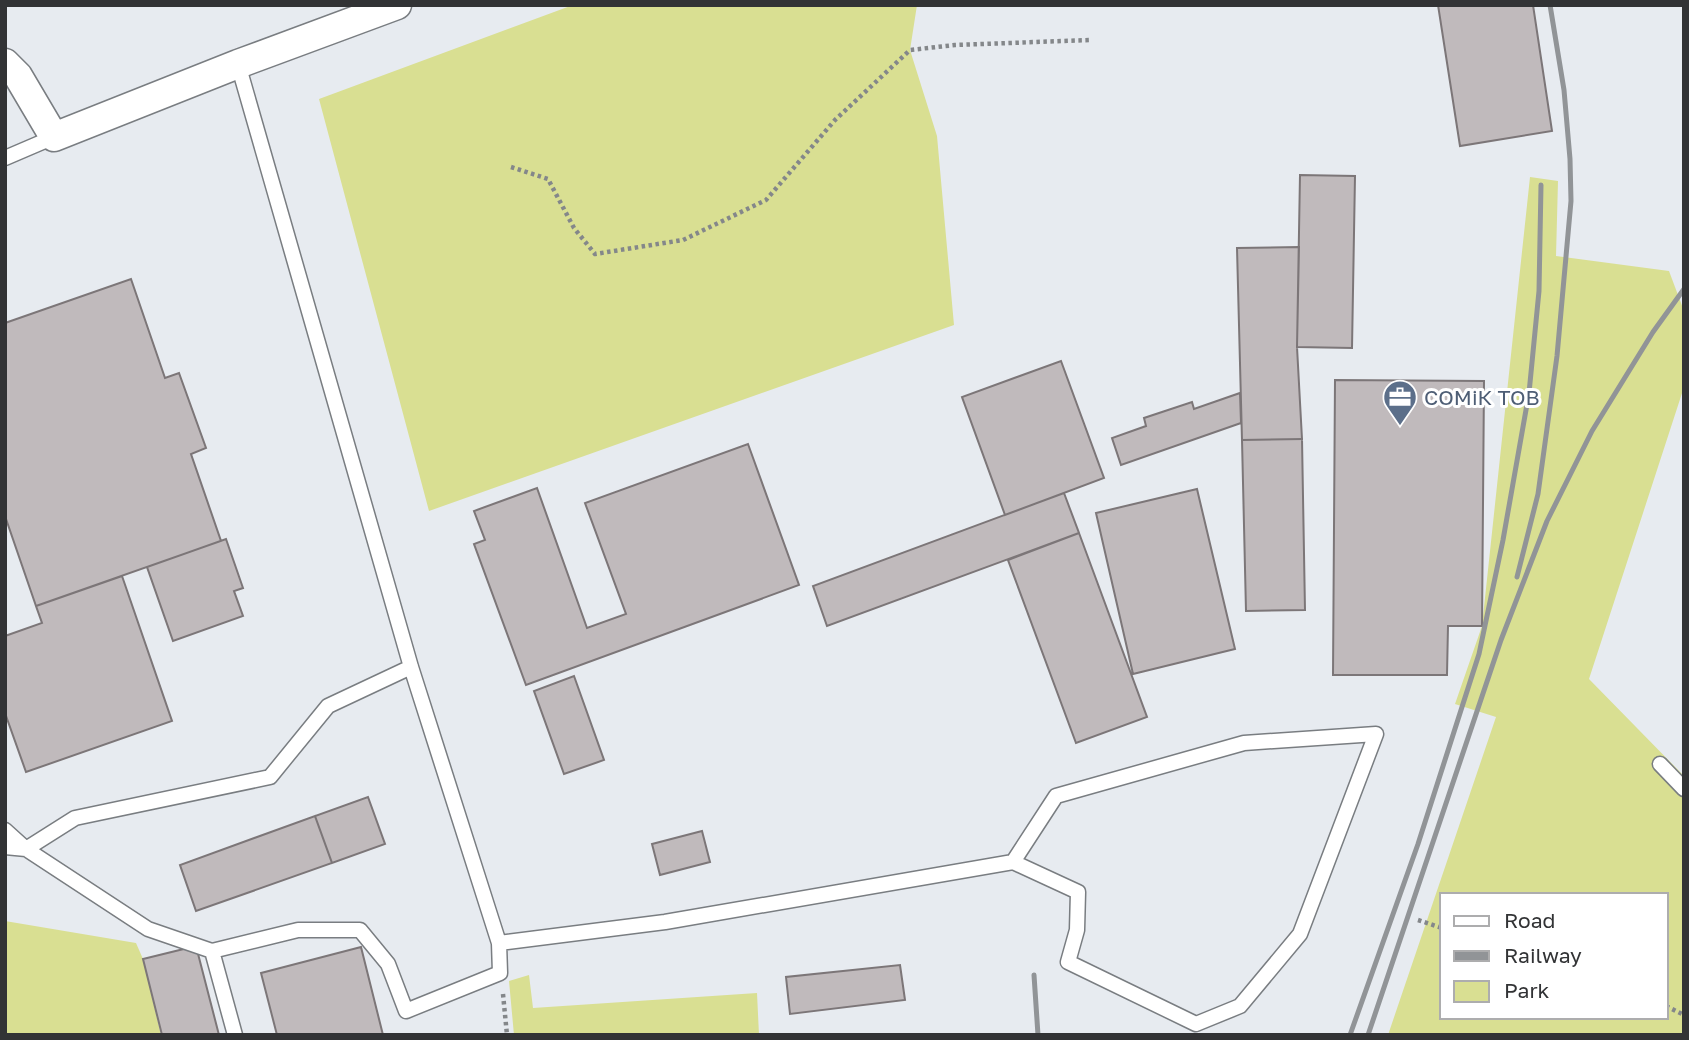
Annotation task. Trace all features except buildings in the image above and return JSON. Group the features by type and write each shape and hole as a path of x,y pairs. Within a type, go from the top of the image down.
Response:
{"street":[{"path":"5,63 18,76 54,137 397,5"}],"lane":[{"path":"5,830 26,849 148,929 212,951 298,930 360,930 388,964 406,1011 500,973 499,943 411,667 238,64"},
{"path":"5,158 54,137"},
{"path":"5,847 26,849 75,818 270,777 328,706 411,667"},
{"path":"499,943 665,922 1013,862 1079,892 1077,930 1068,962 1196,1024 1240,1006 1300,934 1376,734 1244,743 1056,796 1013,862"},
{"path":"1660,764 1684,789"},
{"path":"212,951 235,1035"}],"path":[{"path":"511,167 548,179 574,228 595,254 683,240 766,200 835,120 910,50 955,45 1090,40"},
{"path":"1418,920 1440,927"},
{"path":"500,973 507,1035"},
{"path":"1668,1007 1684,1015"}],"green space":[{"path":"573,5 917,5 910,50 937,136 954,325 429,511 319,99"},
{"path":"1530,177 1558,181 1556,256 1669,271 1684,311 1684,387 1589,679 1684,776 1684,1035 1388,1035 1496,717 1455,704 1482,626"},
{"path":"5,921 136,943 143,959 161,1035 5,1035"},
{"path":"529,975 533,1008 757,993 759,1035 514,1035 509,981"}],"railway":[{"path":"1517,577 1538,494 1557,356 1571,201 1564,90 1550,5"},
{"path":"1350,1035 1418,844 1479,654 1503,540 1529,393 1539,291 1541,185"},
{"path":"1368,1035 1501,640 1547,521 1592,431 1653,332 1684,289"},
{"path":"1034,975 1038,1035"}],"place":[{"name":"СОМіК ТОВ","path":"1400,427"}]}
